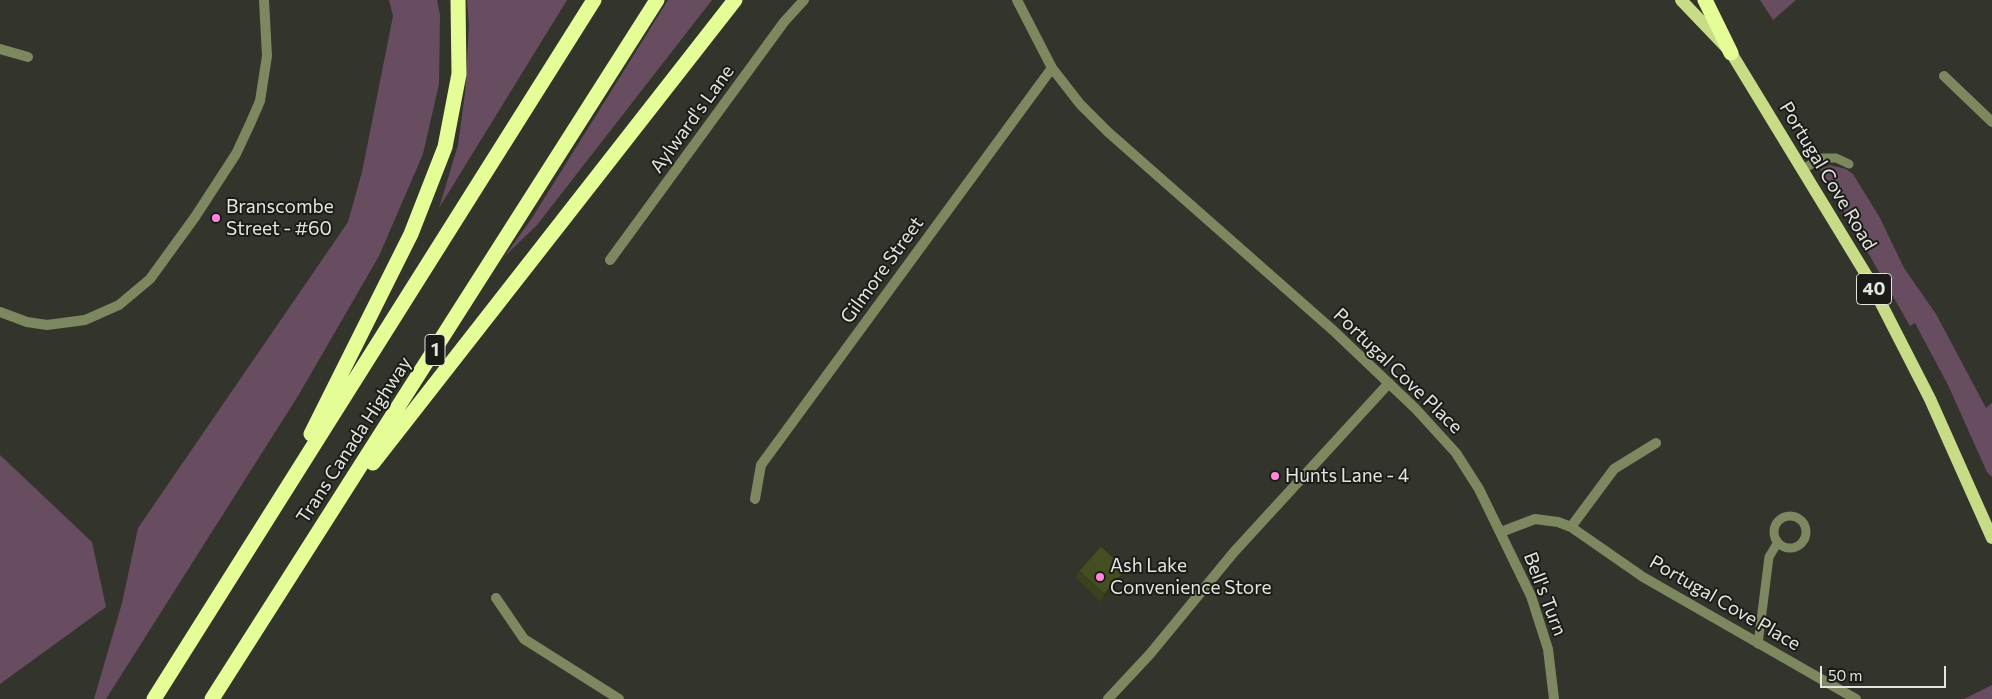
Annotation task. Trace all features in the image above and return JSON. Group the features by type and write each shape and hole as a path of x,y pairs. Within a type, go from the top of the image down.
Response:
{"highway":[{"path":"273,511 411,234 445,147 459,74 458,0"},
{"name":"Trans Canada Highway","path":"154,699 594,0"},
{"name":"Trans Canada Highway","path":"212,699 657,0"},
{"path":"317,535 735,0"},
{"path":"1705,0 1731,53"}],"main road":[{"name":"Portugal Cove Road","path":"1681,0 1731,53"},
{"name":"Portugal Cove Road","path":"1697,0 1803,169 1867,276 1930,399 1992,538"}],"street":[{"path":"0,312 27,322 47,325 85,320 119,305 150,279 226,170 260,100 268,56 264,0"},
{"name":"Aylward's Lane","path":"610,260 784,22 804,0"},
{"name":"Portugal Cove Place","path":"1017,0 1052,68 1080,104 1108,132 1389,383 1436,429 1456,453 1479,489 1501,532 1536,519 1558,522 1571,527 1643,577 1856,699"},
{"path":"0,49 28,57"},
{"name":"Gilmore Street","path":"755,499 762,465 1052,68"},
{"path":"1944,76 1992,122"},
{"path":"1108,699 1150,654 1234,552 1389,383"},
{"path":"1571,527 1614,469 1656,444"},
{"name":"Bell's Turn","path":"1501,532 1541,622 1552,672 1554,699"},
{"path":"496,598 524,639 619,699"}],"lane":[{"path":"1803,169 1822,158 1836,158 1849,164"},
{"path":"1786,516 1800,519 1806,527 1806,538 1803,542 1793,548 1782,546 1778,542 1775,538 1775,526 1786,516"},
{"path":"1758,644 1768,557 1778,542"}],"shaded area":[{"path":"389,0 437,0 440,15 439,84 423,154 379,256 298,396 106,699 94,699 122,603 138,528 348,222 362,172 393,16"},
{"path":"467,0 567,0 439,208 458,145 465,93 469,26"},
{"path":"668,0 712,0 537,225 504,257 532,218"},
{"path":"1760,0 1796,0 1773,20"},
{"path":"1830,165 1846,169 1853,174 1880,218 1904,268 1936,314 1986,408 1992,403 1992,477 1987,472 1948,385 1915,323 1910,326 1820,169"},
{"path":"0,455 92,542 106,607 0,684"},
{"path":"1992,685 1992,699 1964,699"}],"building":[{"name":"Ash Lake Convenience Store","path":"1101,546 1126,570 1104,594 1079,571"}],"place":[{"name":"Branscombe Street - #60","path":"216,218"},
{"name":"Hunts Lane - 4","path":"1275,476"},
{"name":"Ash Lake Convenience Store","path":"1100,577"}]}
